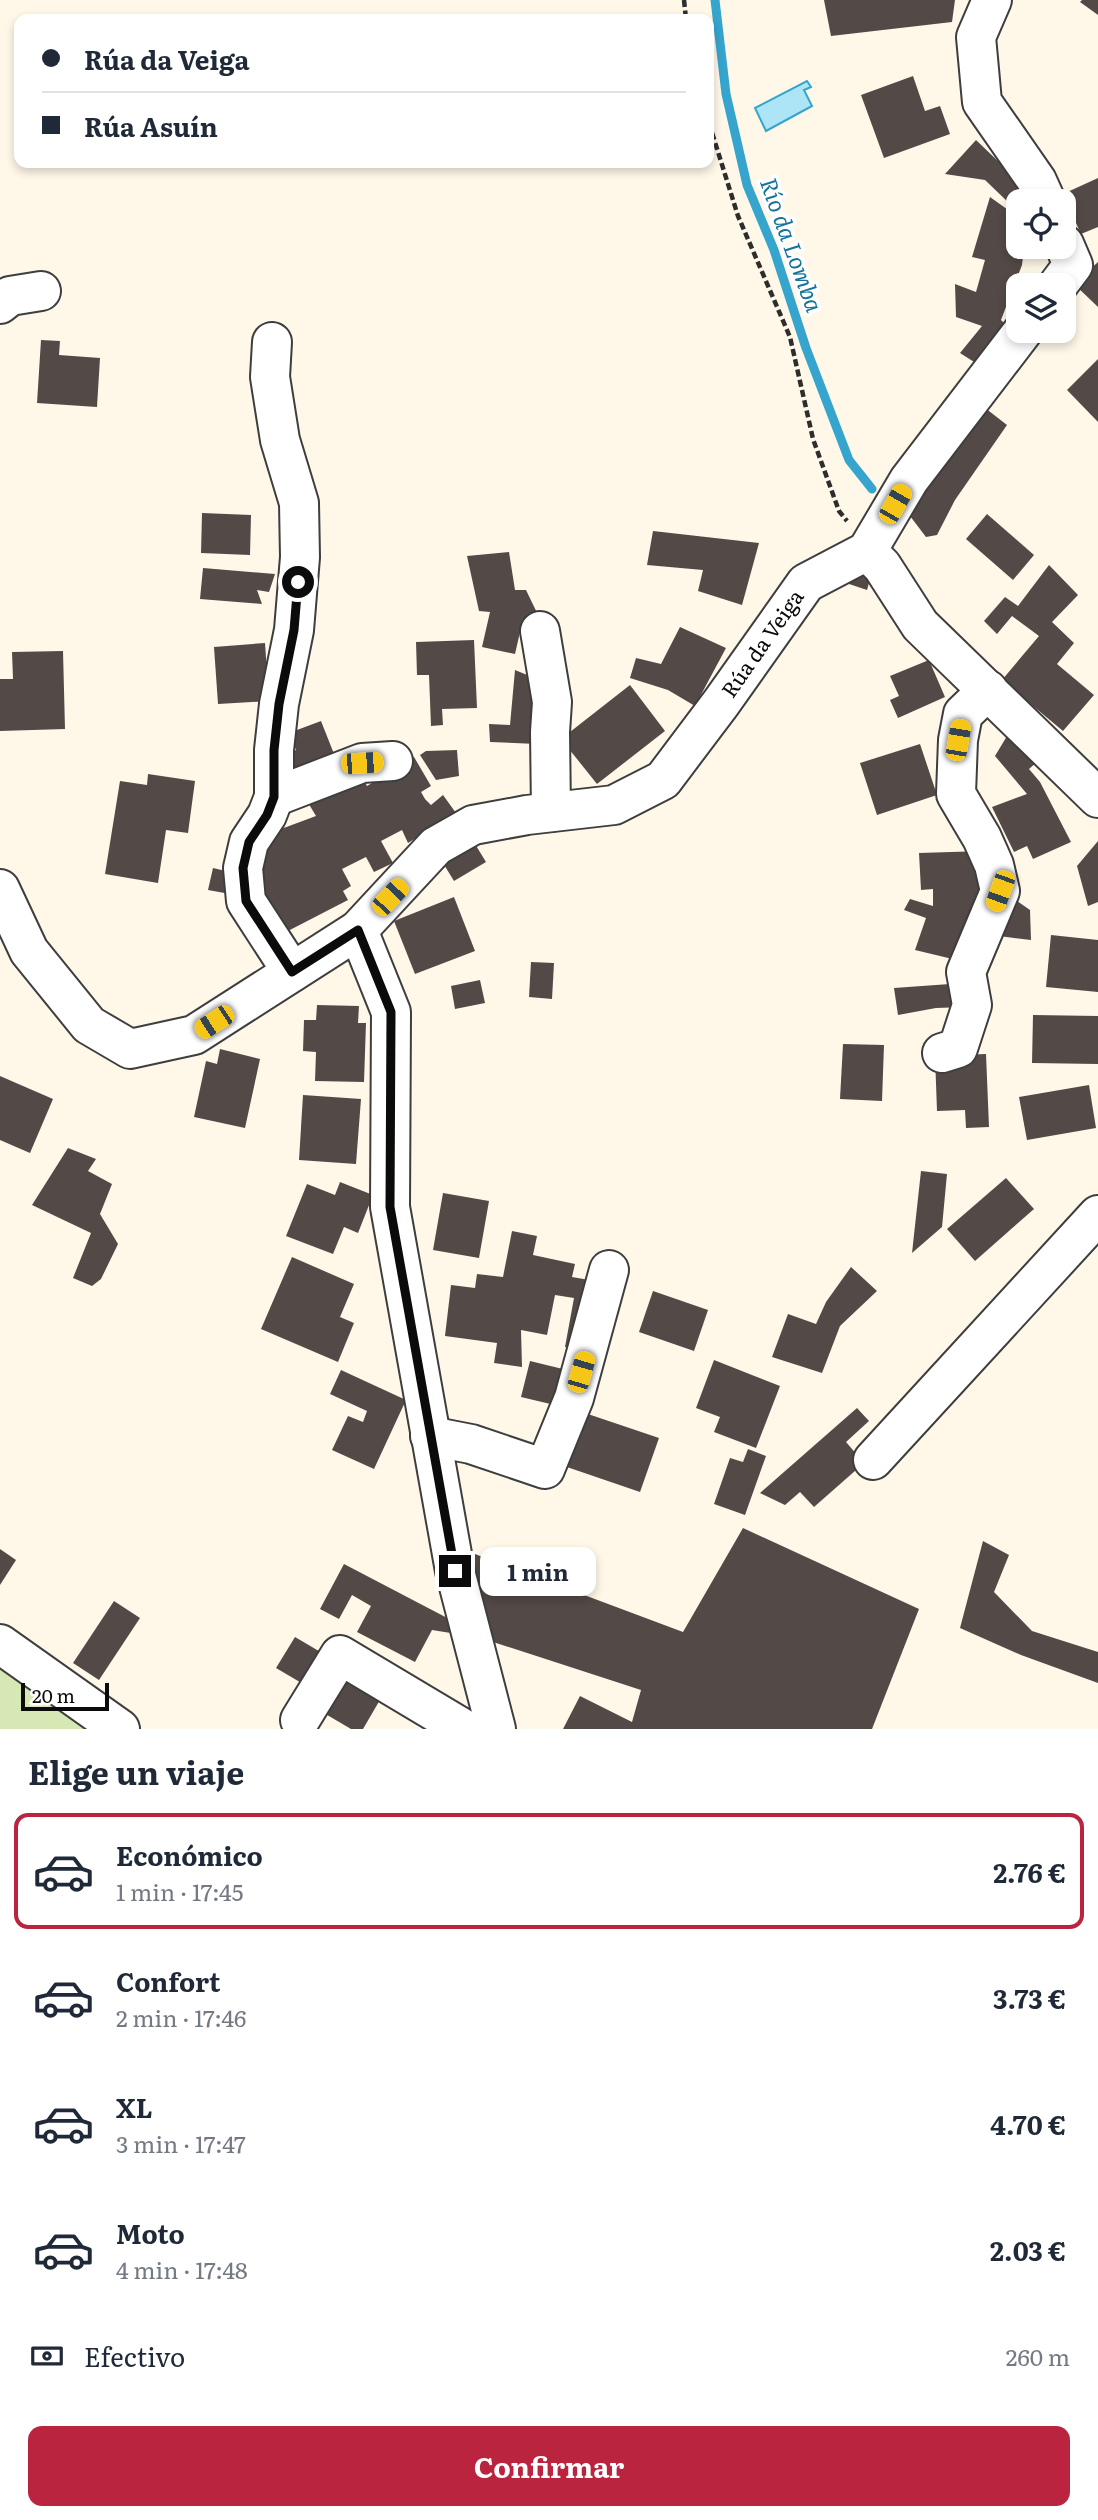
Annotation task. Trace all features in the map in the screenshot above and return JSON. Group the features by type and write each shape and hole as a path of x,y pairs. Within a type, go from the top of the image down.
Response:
{"street":[{"path":"992,0 976,37 982,102 1041,189"},
{"path":"0,304 10,296 41,291"},
{"path":"272,342 270,377 280,440 299,503 300,557 294,630 276,727 274,797 267,815 249,842 243,868 246,901 292,972"},
{"path":"1014,343 909,480 867,551 882,566 920,625 1098,798"},
{"name":"Rúa da Veiga","path":"0,889 15,956 89,1025 130,1049 194,1035 358,930 436,846 473,825 614,805 663,780 806,583 867,551"},
{"path":"540,631 552,702 551,812"},
{"path":"942,1053 958,1048 965,1032 972,1005 966,972 1000,891 994,865 982,838 956,794 958,740 963,714 988,690"},
{"path":"274,797 362,763 393,761"},
{"path":"358,930 391,1012 390,1207 455,1571 496,1729"},
{"path":"873,1460 1098,1215"},
{"path":"430,1436 471,1444 544,1469 574,1398 610,1270"},
{"path":"0,1644 120,1729"},
{"path":"300,1720 340,1655 464,1729"}],"path":[{"path":"714,139 738,216 790,337 813,439 839,511 857,533 867,551"}],"green space":[{"path":"0,1667 89,1729 0,1729"}],"water":[{"path":"807,81 811,87 804,90 812,106 766,131 755,108"}],"building":[{"path":"824,0 955,0 952,22 831,36"},
{"path":"1098,0 1098,15 1080,2"},
{"path":"913,76 925,111 940,106 950,134 884,158 861,95"},
{"path":"976,140 1026,188 1006,189 1006,200 985,180 945,174"},
{"path":"1098,178 1098,227 1081,234 1076,223 1074,189"},
{"path":"990,197 1006,208 1006,259 1023,259 1019,273 1006,273 1006,307 1001,320 1006,325 1006,336 982,367 960,353 982,326 956,317 955,284 976,292 985,260 972,257"},
{"path":"1098,262 1098,307 1076,286 1076,282"},
{"path":"41,340 60,341 59,355 100,358 97,407 37,403"},
{"path":"1098,359 1098,422 1067,390"},
{"path":"980,404 1007,425 955,500 937,535 926,537 910,516"},
{"path":"202,513 251,515 250,555 201,553"},
{"path":"987,514 1034,555 1013,580 966,539"},
{"path":"653,531 759,543 742,605 698,591 703,570 647,565"},
{"path":"509,552 515,590 526,590 540,619 523,619 515,654 482,647 490,612 479,611 467,556"},
{"path":"1049,565 1078,595 1052,622 1074,643 1057,664 1094,695 1063,731 1002,680 1039,636 1012,616 997,634 984,621 1005,597 1018,606"},
{"path":"203,568 275,574 269,592 257,590 262,604 200,599"},
{"path":"848,569 871,576 867,590 843,582"},
{"path":"680,627 726,648 695,706 668,690 630,678 636,658 661,664"},
{"path":"474,640 477,708 442,709 443,725 431,726 429,675 417,675 416,642"},
{"path":"265,643 269,701 218,704 214,647"},
{"path":"63,651 65,729 0,731 0,679 13,679 12,652"},
{"path":"929,660 945,697 898,718 890,700 899,696 890,676"},
{"path":"515,670 537,679 537,744 490,742 489,724 510,725"},
{"path":"630,685 665,731 597,784 561,739"},
{"path":"321,721 338,764 281,786 281,756 296,750 289,733"},
{"path":"1010,731 1037,762 1029,769 1040,782 1071,842 1033,859 1027,846 1014,852 992,807 1027,794 995,756"},
{"path":"920,744 937,795 877,815 860,763"},
{"path":"457,750 459,776 436,780 420,755 426,751"},
{"path":"414,757 431,786 421,792 425,799 431,805 443,795 456,813 408,843 402,830 381,841 393,863 374,872 366,857 342,869 351,886 343,891 348,900 286,932 250,870 259,843 281,829 316,816 304,796 358,769 367,786"},
{"path":"148,774 195,781 188,833 166,830 158,883 105,874 120,781 147,785"},
{"path":"1098,841 1098,902 1088,906 1077,866"},
{"path":"475,844 486,862 454,881 443,863"},
{"path":"983,851 986,905 965,962 915,950 926,918 904,910 910,899 933,906 933,889 921,890 919,853"},
{"path":"213,868 234,873 230,894 208,890"},
{"path":"1007,894 1030,910 1031,940 991,935"},
{"path":"454,897 475,951 415,974 394,921"},
{"path":"1051,935 1098,940 1098,992 1046,987"},
{"path":"531,962 554,963 552,999 529,997"},
{"path":"480,980 485,1003 455,1009 451,986"},
{"path":"964,983 966,1007 936,1008 898,1015 894,988"},
{"path":"317,1005 359,1006 358,1023 366,1023 364,1082 315,1081 316,1052 303,1051 304,1020 316,1020"},
{"path":"1033,1015 1098,1016 1098,1064 1032,1063"},
{"path":"843,1044 884,1045 882,1101 840,1099"},
{"path":"220,1049 260,1059 245,1128 194,1117 206,1061 217,1064"},
{"path":"986,1054 989,1127 966,1128 965,1110 937,1111 935,1056"},
{"path":"0,1076 53,1099 30,1153 0,1140"},
{"path":"1089,1085 1096,1128 1027,1140 1019,1097"},
{"path":"303,1095 361,1099 356,1164 299,1160"},
{"path":"68,1148 96,1159 88,1171 112,1184 100,1214 118,1244 101,1279 92,1286 73,1278 91,1233 32,1205"},
{"path":"921,1171 947,1174 942,1227 912,1253"},
{"path":"1006,1178 1034,1209 975,1261 947,1229"},
{"path":"340,1182 373,1195 358,1233 344,1227 333,1254 286,1236 307,1184 335,1195"},
{"path":"443,1193 489,1201 479,1258 433,1250"},
{"path":"512,1231 537,1236 533,1255 575,1264 572,1277 595,1281 582,1350 565,1347 574,1298 555,1295 547,1335 521,1330 522,1367 494,1363 497,1343 445,1336 451,1285 475,1288 477,1274 503,1277"},
{"path":"292,1257 354,1284 340,1317 354,1323 338,1362 261,1329"},
{"path":"851,1267 877,1291 840,1326 822,1373 772,1357 788,1314 816,1324 826,1302"},
{"path":"653,1291 708,1310 694,1351 639,1332"},
{"path":"714,1360 780,1386 756,1448 714,1432 720,1417 696,1408"},
{"path":"530,1361 571,1371 563,1407 521,1397"},
{"path":"341,1370 406,1400 374,1469 332,1450 348,1416 363,1422 367,1411 330,1394"},
{"path":"857,1408 869,1421 846,1442 864,1463 814,1507 800,1492 785,1505 760,1493"},
{"path":"582,1412 659,1438 640,1492 564,1466"},
{"path":"748,1449 766,1456 745,1515 714,1504 730,1458 743,1462"},
{"path":"743,1528 919,1609 872,1729 563,1729 580,1696 632,1722 641,1690 493,1642 467,1551 683,1632"},
{"path":"983,1541 1009,1555 994,1592 1032,1631 1098,1652 1098,1683 1021,1655 960,1628"},
{"path":"0,1549 16,1560 0,1585"},
{"path":"344,1564 453,1621 457,1634 432,1630 415,1662 357,1632 371,1606 352,1595 339,1619 320,1609"},
{"path":"114,1601 140,1618 99,1680 73,1663"},
{"path":"295,1637 329,1657 310,1688 276,1668"},
{"path":"340,1668 384,1693 363,1729 351,1729 317,1709"}],"waterway":[{"name":"Río da Lomba","path":"715,0 726,94 747,185 774,250 806,348 849,460 872,489"}],"route":[{"path":"298,582 294,630 279,704 274,750 274,797 267,815 249,842 243,868 246,901 292,972 358,930 391,1012 390,1207 455,1571"}]}
